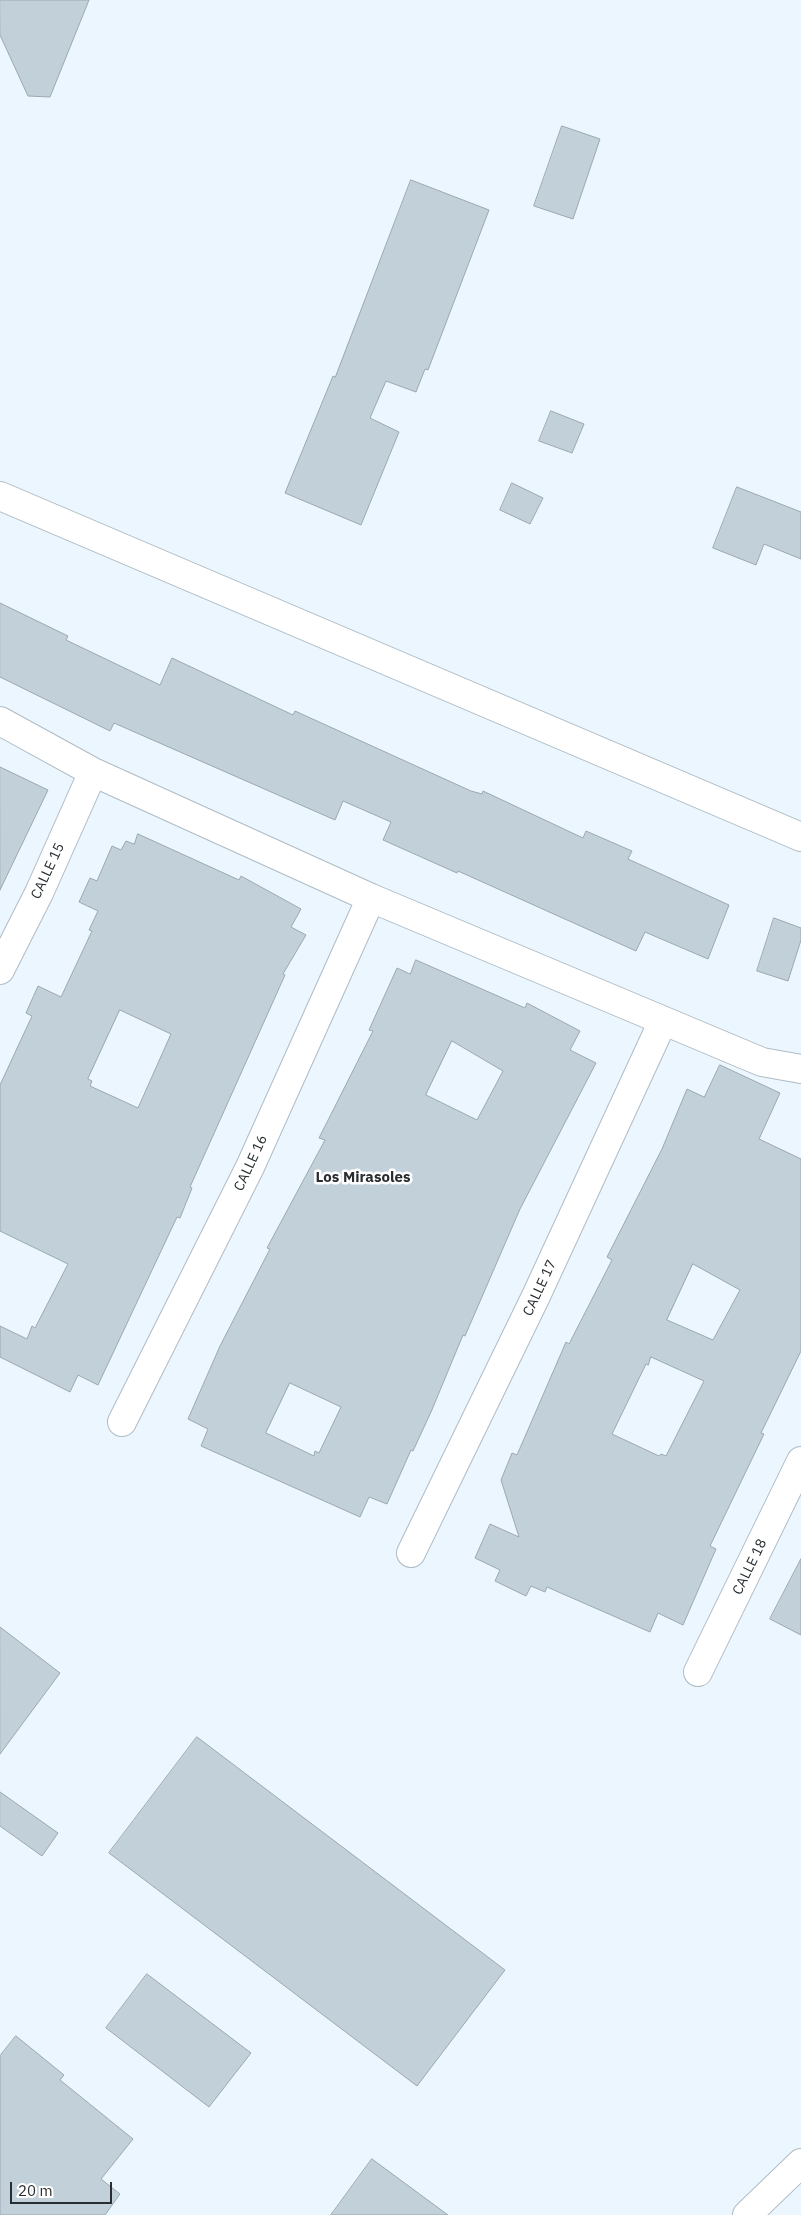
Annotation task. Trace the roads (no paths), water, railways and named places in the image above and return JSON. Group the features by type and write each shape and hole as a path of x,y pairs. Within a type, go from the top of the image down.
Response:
{"street":[{"path":"0,496 801,838"},
{"path":"0,720 93,772 371,898 762,1062 801,1069"},
{"name":"CALLE 15","path":"0,970 39,893 93,772"},
{"name":"CALLE 16","path":"122,1422 250,1167 371,898"},
{"name":"CALLE 17","path":"411,1553 536,1296 663,1020"},
{"name":"CALLE 18","path":"698,1672 801,1461"},
{"path":"747,2215 801,2163"}],"district":[{"name":"Los Mirasoles","path":"363,1178"}]}
